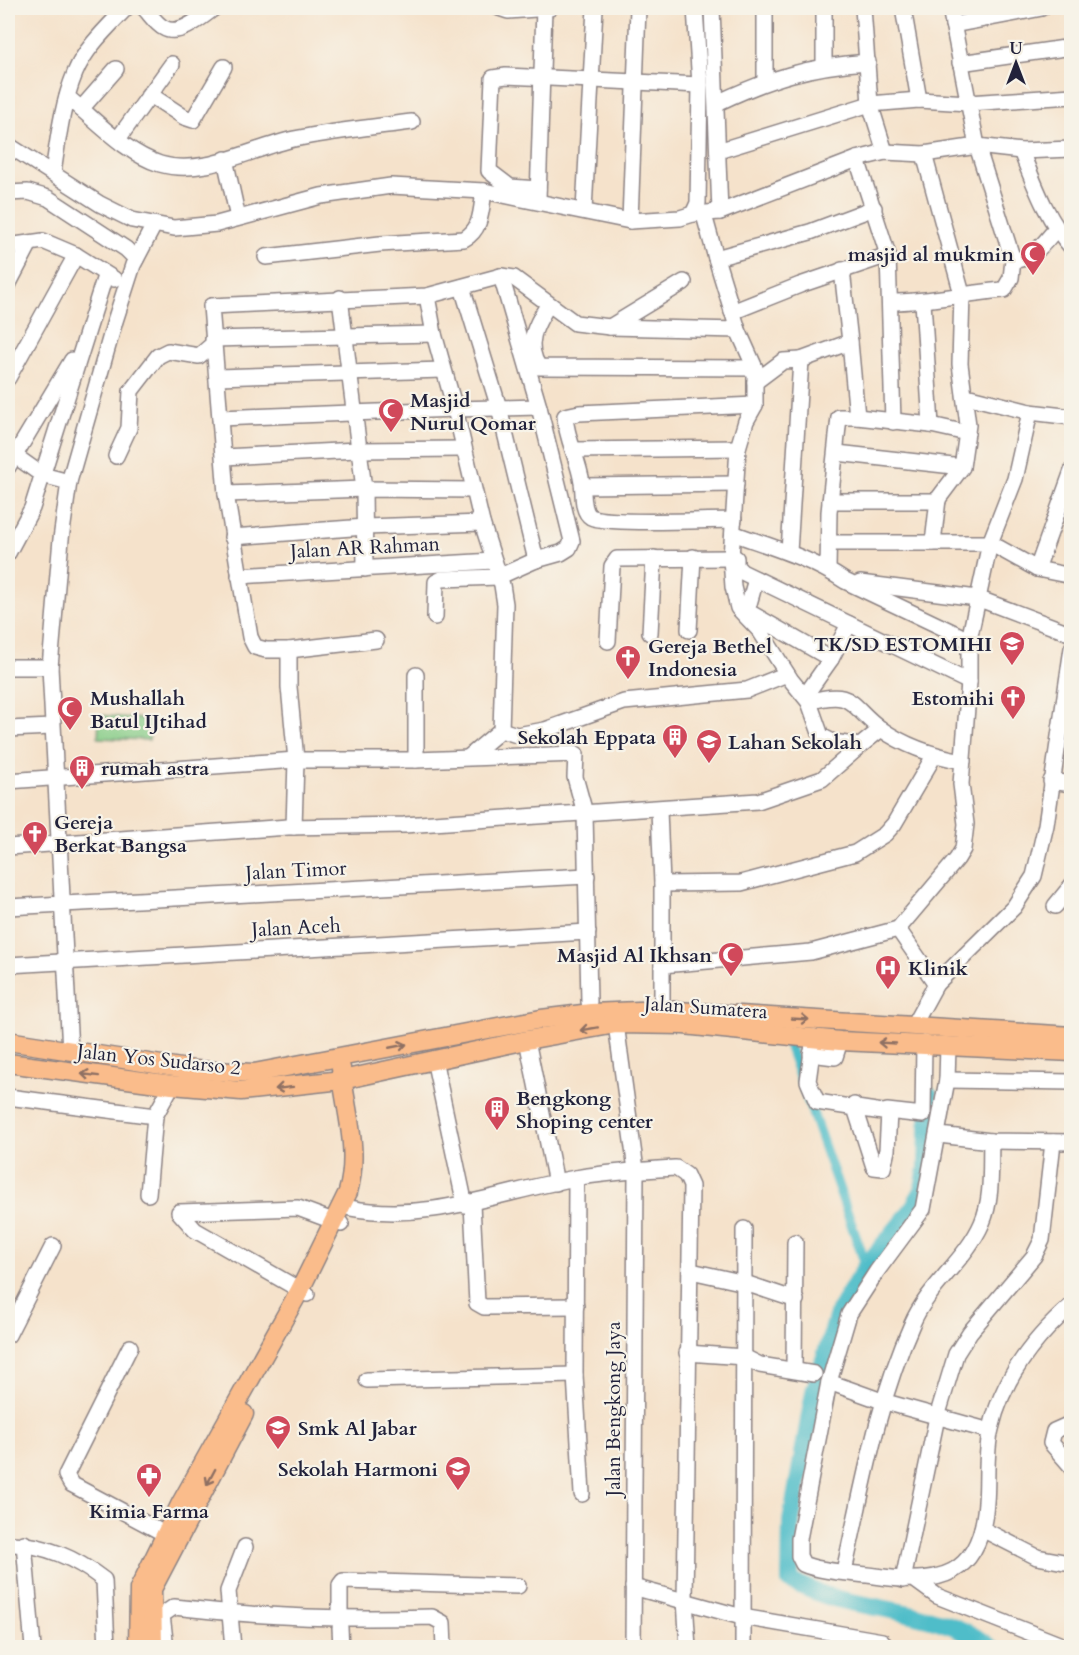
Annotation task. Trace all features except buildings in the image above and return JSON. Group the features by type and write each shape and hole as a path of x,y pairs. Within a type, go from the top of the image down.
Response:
{"main road":[{"name":"Jalan Sumatera","path":"346,1056 541,1019 591,1013 913,1026 990,1040 1015,1041 1071,1036"},
{"name":"Jalan Sumatera","path":"348,1078 527,1040 662,1017 812,1046 840,1041 924,1043 948,1046 990,1040"},
{"name":"Jalan Yos Sudarso 2","path":"8,1041 194,1070 237,1073 270,1071 346,1056"},
{"name":"Jalan Sumatera","path":"1015,1041 1071,1052"},
{"path":"161,1647 153,1589 342,1218 359,1177 362,1137 348,1078 346,1056"},
{"name":"Jalan Yos Sudarso 2","path":"8,1063 172,1085 241,1091 348,1078"},
{"path":"138,1647 139,1589 165,1534 304,1292"}],"street":[{"path":"53,173 67,98 75,73 84,56 126,8"},
{"path":"144,8 159,25 170,30 177,30 198,20 214,8"},
{"path":"499,8 508,11 550,8"},
{"path":"538,196 544,8"},
{"path":"584,210 595,8"},
{"path":"630,221 637,84 638,8"},
{"path":"695,8 700,86 698,214 716,258 732,312 755,375 755,405 746,421 738,448 736,566 756,579 969,682"},
{"path":"712,8 720,212"},
{"path":"765,8 765,80"},
{"path":"824,8 824,65"},
{"path":"863,8 870,104 885,152"},
{"path":"903,8 919,100"},
{"path":"891,302 923,302 962,294 1004,290 1011,278 1013,260 976,146 950,8"},
{"path":"953,25 1042,8"},
{"path":"960,63 1071,47"},
{"path":"717,102 765,80 824,65 868,62"},
{"path":"118,139 172,64"},
{"path":"149,94 184,117 193,120 224,67"},
{"path":"81,109 116,69"},
{"path":"700,86 496,76 492,81 491,94 491,174 510,187 584,210 630,221 680,218 720,212 857,159 885,152 924,154 976,146 1021,151 1071,149"},
{"path":"718,151 870,104 919,100 968,103 1071,96"},
{"path":"67,98 118,139 158,163 174,167 225,159 293,139 412,122"},
{"path":"8,145 100,204 132,220 154,225 188,228 238,218 321,196 391,186 538,196"},
{"path":"1021,151 1056,229 1071,248"},
{"path":"924,154 962,294 960,364 966,396 967,433 962,467 938,501 933,543"},
{"path":"225,159 238,218"},
{"path":"857,159 888,255 891,302 892,422"},
{"path":"266,257 380,244 464,239 474,233 479,223 484,191"},
{"path":"8,193 28,192 48,198 126,249 136,259"},
{"path":"716,258 810,232 874,208"},
{"path":"70,1052 50,667 69,482 126,284 154,225"},
{"path":"1013,260 1024,260 1032,256 1056,229"},
{"path":"8,246 43,242 76,255 105,276 126,284"},
{"path":"8,285 30,243"},
{"path":"8,378 76,255"},
{"path":"732,312 888,255"},
{"path":"842,270 857,417"},
{"path":"8,553 32,508 105,276"},
{"path":"376,640 289,650 266,650 252,642 226,494 218,377 210,308 216,304 428,296 501,276 514,278 548,305 575,322 610,327 738,330"},
{"path":"435,617 436,582 442,579 498,577 536,560 566,551 572,541 538,407 501,276"},
{"path":"610,327 684,282"},
{"path":"462,287 499,408 536,560"},
{"path":"428,296 434,334 455,410 473,490 505,604 501,730 469,757"},
{"path":"340,298 357,450 364,489 365,569"},
{"path":"923,302 931,425"},
{"path":"548,305 532,332 535,360 539,367 755,375 783,361 801,360 850,342"},
{"path":"116,456 129,428 131,391 160,353 168,351 199,356 213,341 343,335 434,334"},
{"path":"69,482 42,475 10,459 84,339"},
{"path":"789,552 801,360"},
{"path":"218,377 443,370"},
{"path":"966,396 1030,412 1071,417"},
{"path":"755,405 568,414 565,416 565,423 583,486 586,511 598,519 736,528 828,570 845,581 969,640"},
{"path":"220,418 354,411 538,407"},
{"path":"662,965 811,952 898,929 950,869 963,849 966,824 961,784 969,682 969,640 990,543 1015,479 1030,412"},
{"path":"828,570 830,501 837,453 839,417 931,425 967,433"},
{"path":"746,421 746,451 731,558 738,608 760,631 787,674 807,699 821,736 833,742 860,746"},
{"path":"224,457 357,450 463,448"},
{"path":"574,450 738,448"},
{"path":"837,453 962,467"},
{"path":"1037,569 1071,471"},
{"path":"583,486 736,484"},
{"path":"226,494 364,489 473,490"},
{"path":"830,501 938,501"},
{"path":"232,537 365,527 482,523"},
{"path":"828,543 990,543 1037,569 1071,576"},
{"path":"608,641 614,561 622,557 731,558"},
{"path":"689,630 693,557"},
{"path":"650,633 654,558"},
{"name":"Jalan AR Rahman","path":"239,576 493,561"},
{"path":"756,579 747,611 831,659"},
{"path":"845,581 977,598 1071,634"},
{"path":"807,699 849,624"},
{"path":"913,1026 936,984 1000,923 1024,894 1040,857 1071,648"},
{"path":"289,650 289,687 296,760 294,826"},
{"path":"8,667 50,667"},
{"path":"501,730 517,735 545,730 624,702 747,690 787,674"},
{"path":"416,675 416,760"},
{"path":"807,699 834,696 843,698 854,703 881,729 934,756 963,761"},
{"path":"8,729 52,727"},
{"path":"8,847 294,826 404,825 659,810 758,801 822,779 881,729"},
{"path":"8,781 296,760 416,760 576,754 575,777 585,813 590,1002"},
{"path":"662,884 741,883 855,853 885,834 894,824 934,756"},
{"path":"1051,781 1071,784"},
{"path":"659,810 662,884 662,1017"},
{"name":"Jalan Timor","path":"8,907 62,902 587,876"},
{"path":"1055,906 1071,885"},
{"path":"898,929 936,984"},
{"name":"Jalan Aceh","path":"8,965 64,960 588,932"},
{"name":"Jalan Bengkong Jaya","path":"616,1024 636,1170 633,1647"},
{"path":"527,1040 556,1183"},
{"path":"812,1046 808,1081 815,1100 822,1104 923,1115 924,1043"},
{"path":"948,1046 947,1080 939,1135 923,1209 854,1303 829,1382 798,1548 800,1560 808,1566 909,1580 940,1578 958,1568 969,1557 982,1529 990,1431 999,1403 1017,1366 1038,1338 1071,1305"},
{"path":"434,1059 469,1204 477,1303 484,1307 576,1306"},
{"path":"947,1080 1071,1082"},
{"path":"148,1194 155,1116 172,1085"},
{"path":"8,1097 155,1116"},
{"path":"854,1106 876,1169 884,1167 891,1119 887,1111"},
{"path":"939,1135 992,1141 1071,1142"},
{"path":"844,1571 882,1401 913,1322 975,1237 983,1221 989,1196 992,1141"},
{"path":"909,1580 937,1417 956,1354 970,1332 1034,1256 1042,1240 1053,1142"},
{"path":"304,1292 203,1236 184,1220 179,1212 298,1208 342,1218 469,1204 576,1178 636,1170 676,1168 691,1186 685,1600 688,1647"},
{"path":"576,1178 575,1375 582,1494"},
{"path":"744,1229 742,1617 744,1647"},
{"path":"794,1370 795,1242"},
{"path":"8,1335 53,1246"},
{"path":"691,1271 745,1283 796,1300"},
{"path":"130,1347 66,1475 71,1484 165,1534"},
{"path":"687,1353 744,1357 760,1365 814,1374"},
{"path":"367,1380 575,1375"},
{"path":"829,1382 882,1401 990,1431"},
{"path":"1071,1423 1054,1431 1051,1443 1071,1467"},
{"path":"982,1529 1037,1557 1064,1562"},
{"path":"24,1543 33,1647"},
{"path":"8,1544 24,1543 82,1564 104,1581 107,1647"},
{"path":"233,1647 228,1591 244,1547"},
{"path":"909,1580 937,1596 1069,1647"},
{"path":"341,1647 340,1585 343,1581 518,1586"},
{"path":"633,1587 742,1617 882,1641 886,1647"},
{"path":"161,1647 162,1616 168,1609 340,1622 432,1617 442,1623 444,1647"}],"green space":[{"path":"99,715 153,720 149,740 98,738"}],"waterway":[{"path":"788,1043 866,1266"},
{"path":"929,1095 927,1168 922,1192 909,1214 866,1266 839,1311 814,1392 791,1521 790,1581 834,1598 936,1620 956,1627 992,1648"}],"place":[{"name":"masjid al mukmin","path":"1033,277"},
{"name":"Masjid Nurul Qomar","path":"391,434"},
{"name":"TK/SD ESTOMIHI","path":"1012,667"},
{"name":"Gereja Bethel Indonesia","path":"628,681"},
{"name":"Estomihi","path":"1013,721"},
{"name":"Mushallah Batul IJtihad","path":"70,732"},
{"name":"Sekolah Eppata","path":"675,760"},
{"name":"Lahan Sekolah","path":"709,765"},
{"name":"rumah astra","path":"82,791"},
{"name":"Gereja Berkat Bangsa","path":"35,857"},
{"name":"Masjid Al Ikhsan","path":"731,978"},
{"name":"Klinik","path":"888,991"},
{"name":"Bengkong Shoping center","path":"497,1132"},
{"name":"Smk Al Jabar","path":"278,1451"},
{"name":"Sekolah Harmoni","path":"458,1492"},
{"name":"Kimia Farma","path":"149,1499"}]}
